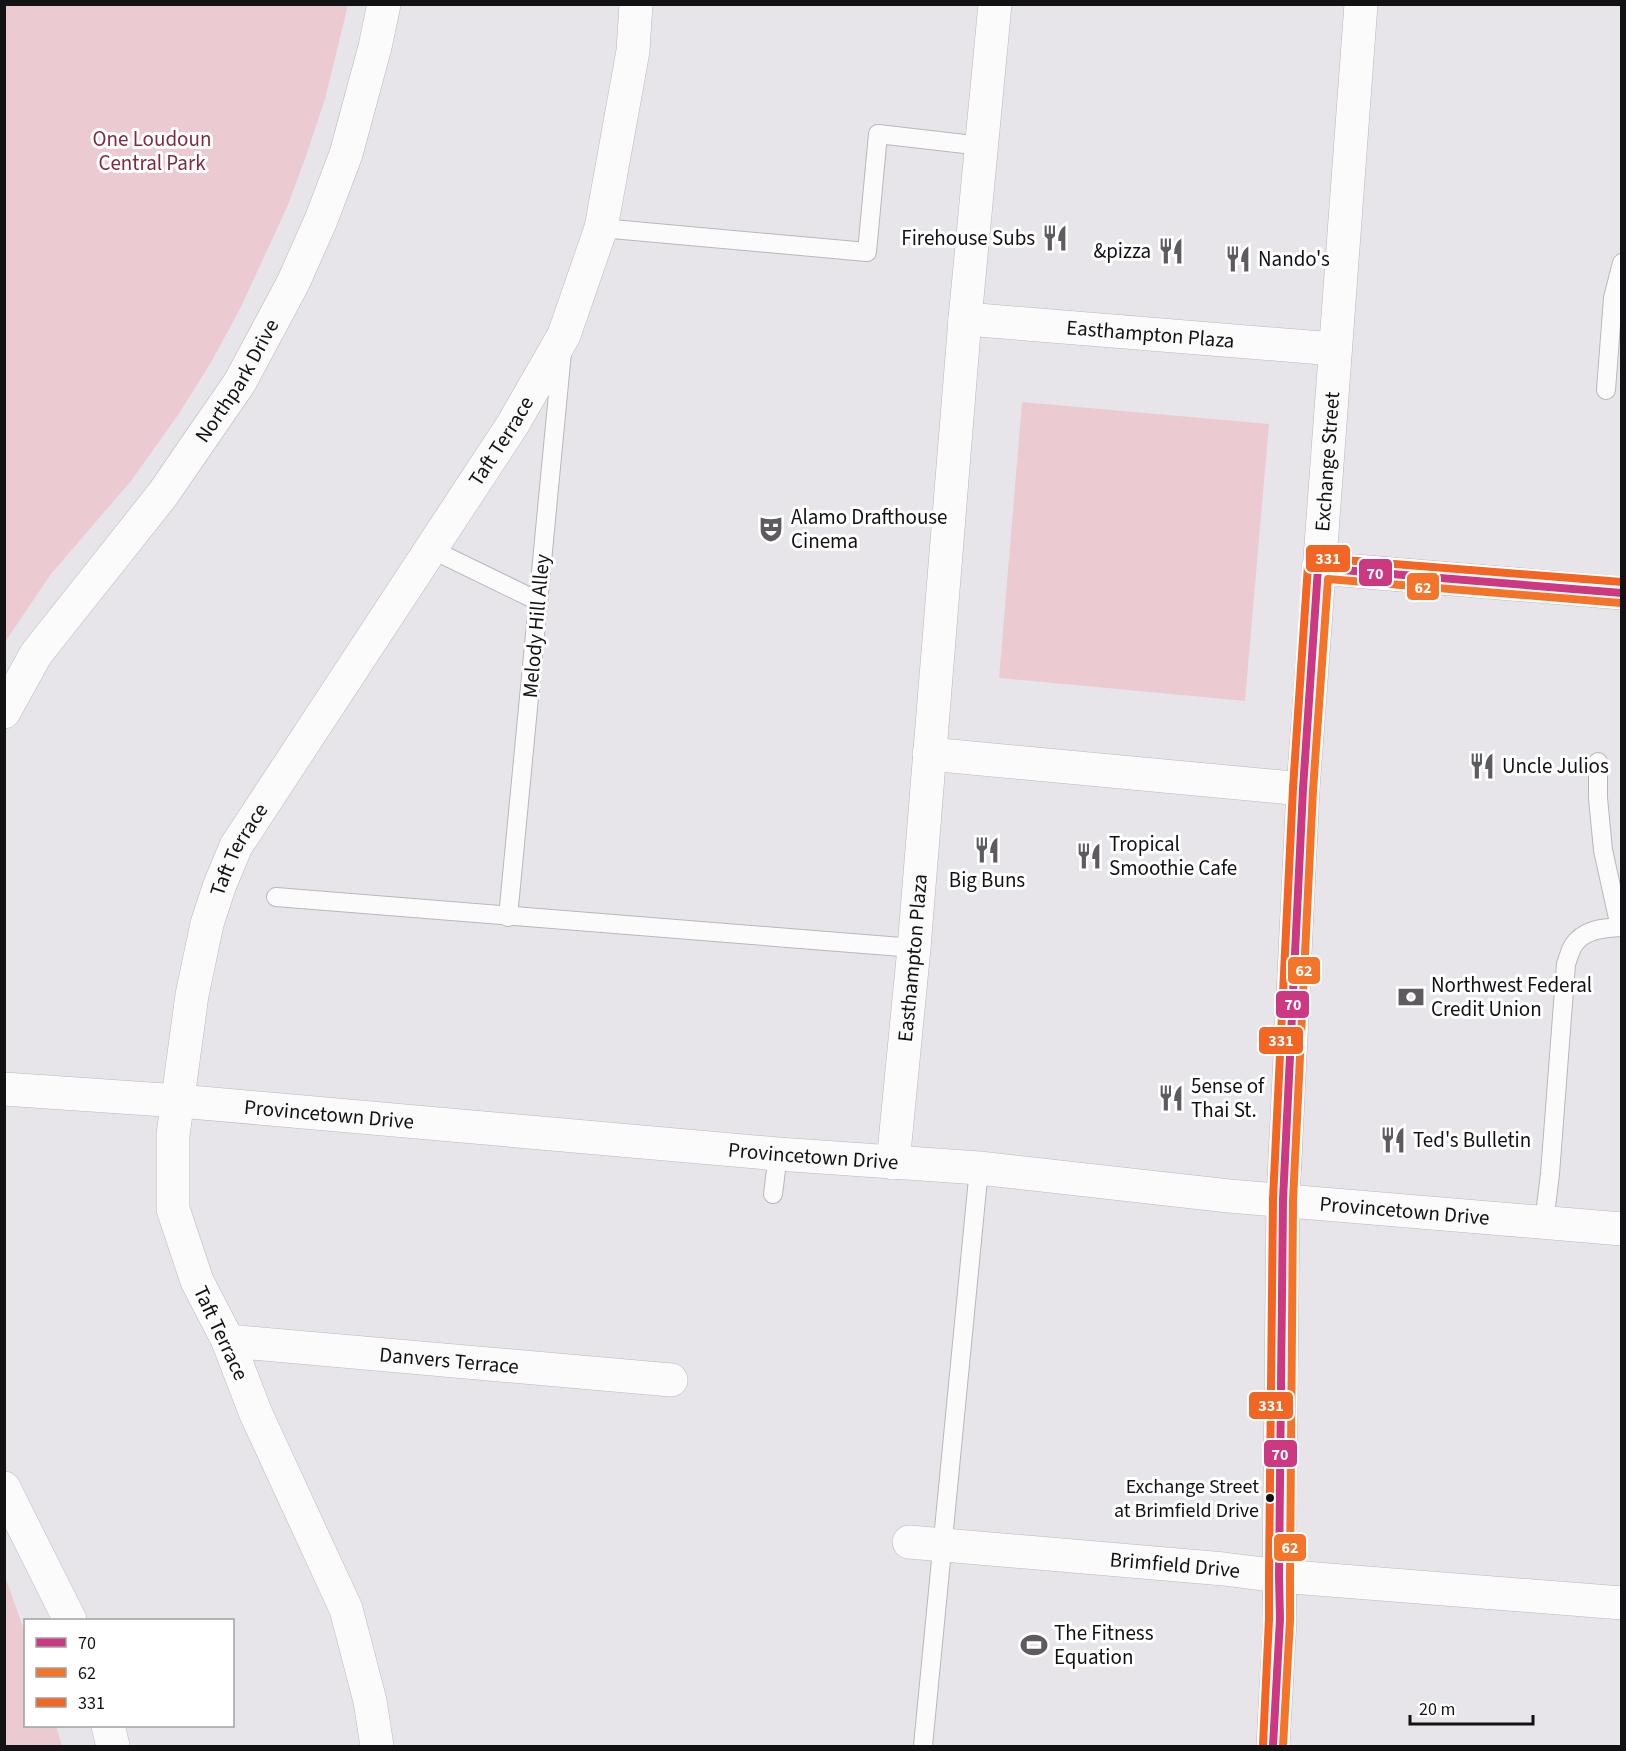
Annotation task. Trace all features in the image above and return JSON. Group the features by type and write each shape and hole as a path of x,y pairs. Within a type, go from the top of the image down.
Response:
{"street":[{"name":"Northpark Drive","path":"4,712 36,654 163,494 240,382 282,303 321,220 346,154 375,47 384,4"},
{"name":"Taft Terrace","path":"377,1746 370,1701 346,1609 256,1414 228,1341 197,1281 173,1209 173,1135 192,995 207,924 236,846 513,424 564,335 601,228 633,51 636,4"},
{"name":"Easthampton Plaza","path":"893,1163 914,948 965,319 995,4"},
{"name":"Exchange Street","path":"1273,1746 1280,1619 1282,1200 1303,789 1360,4"},
{"name":"Easthampton Plaza","path":"965,319 1334,349"},
{"path":"1318,568 1622,593"},
{"path":"929,754 1303,789"},
{"name":"Provincetown Drive","path":"4,1089 179,1101 778,1154 979,1168 1229,1196 1622,1229"},
{"name":"Danvers Terrace","path":"228,1341 671,1380"},
{"path":"4,1488 70,1619"},
{"name":"Brimfield Drive","path":"909,1542 1224,1569 1279,1576 1622,1604"},
{"path":"108,1727 113,1746"}],"lane":[{"path":"601,228 867,252 878,134 982,146"},
{"path":"1606,390 1613,298 1622,263"},
{"name":"Melody Hill Alley","path":"508,917 564,335"},
{"path":"431,549 538,601"},
{"path":"1544,1223 1550,1174 1566,964 1574,945 1583,935 1600,928 1621,927 1603,850 1598,798 1598,762"},
{"path":"276,897 914,948"},
{"path":"773,1194 778,1154"},
{"path":"923,1746 979,1168"}],"green space":[{"name":"One Loudoun Central Park","path":"4,5 348,5 325,99 306,156 288,205 240,309 210,364 178,415 131,481 51,574 5,642"},
{"path":"1022,402 1269,424 1245,701 999,678"},
{"path":"5,1576 24,1630 24,1727 56,1727 62,1746 5,1746"}],"transit line":[{"name":"331","path":"1263,1745 1269,1619 1273,1199 1293,788 1308,565 1312,559 1319,558 1622,582"},
{"name":"70","path":"1273,1746 1280,1619 1283,1200 1303,789 1318,568 1622,593"},
{"name":"62","path":"1283,1746 1290,1620 1293,1200 1313,790 1328,579 1621,603"}],"place":[{"name":"Firehouse Subs","path":"1055,238"},
{"name":"&pizza","path":"1171,251"},
{"name":"Nando's","path":"1238,259"},
{"name":"Alamo Drafthouse Cinema","path":"771,529"},
{"name":"Uncle Julios","path":"1482,766"},
{"name":"Big Buns","path":"987,850"},
{"name":"Tropical Smoothie Cafe","path":"1089,856"},
{"name":"Northwest Federal Credit Union","path":"1411,997"},
{"name":"5ense of Thai St.","path":"1171,1098"},
{"name":"Ted's Bulletin","path":"1393,1140"},
{"name":"Exchange Street at Brimfield Drive","path":"1270,1498"},
{"name":"The Fitness Equation","path":"1034,1645"}]}
